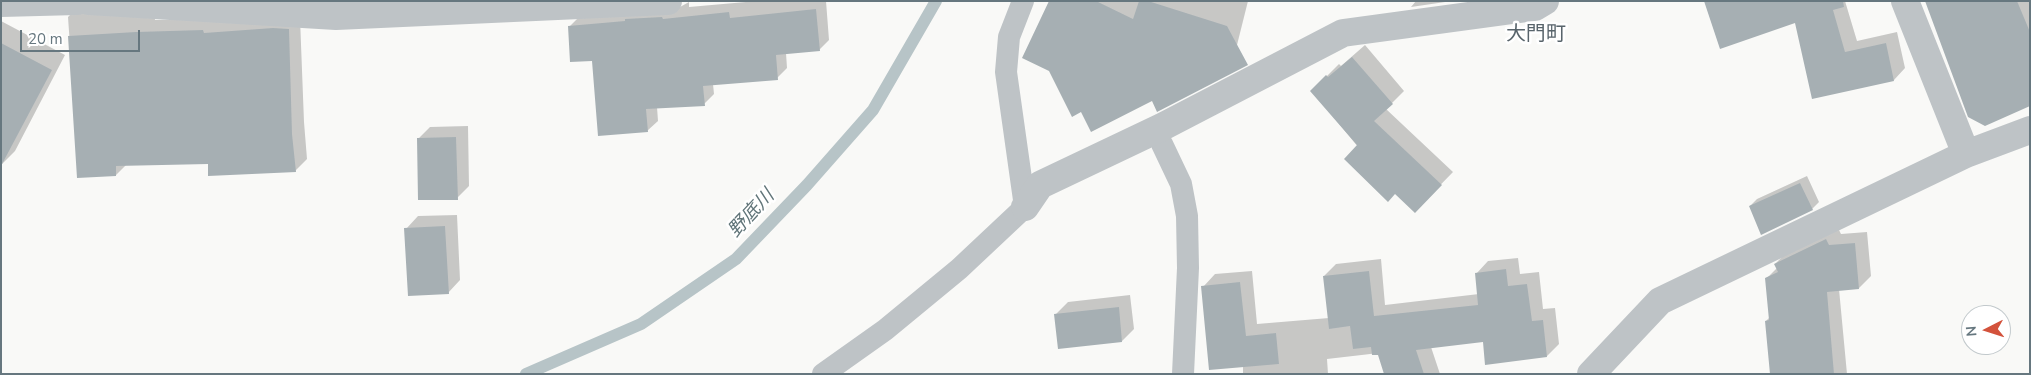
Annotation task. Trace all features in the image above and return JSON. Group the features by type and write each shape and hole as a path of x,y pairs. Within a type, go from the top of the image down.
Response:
{"street":[{"path":"1,3 77,1"},
{"path":"88,1 336,16 668,1"},
{"path":"1026,207 1040,185 1162,127 1343,33 1535,7 1545,1"},
{"path":"1905,1 1966,154"},
{"path":"1591,374 1660,301 1966,154 2030,130"}],"lane":[{"path":"823,374 885,330 959,269 1026,207 1006,72 1009,37 1023,1"},
{"path":"1162,144 1181,184 1187,216 1188,268 1183,374"}],"building":[{"path":"1049,1 1096,1 1133,19 1139,1 1148,1 1227,26 1248,65 1157,112 1152,101 1091,132 1081,112 1072,117 1049,71 1022,58"},
{"path":"1704,1 1843,1 1844,7 1833,10 1845,52 1886,43 1894,81 1812,99 1795,23 1720,49"},
{"path":"1925,1 2017,1 2030,32 2030,106 1985,126 1968,117"},
{"path":"816,9 820,51 776,55 778,80 703,86 705,106 646,109 648,132 598,136 592,61 570,62 568,26 625,21 625,19 662,17 663,19 729,12 730,18"},
{"path":"273,28 289,29 292,134 296,172 208,176 208,164 116,166 116,176 77,178 68,36 203,30 204,33"},
{"path":"1,43 52,70 1,166"},
{"path":"1352,57 1393,104 1374,121 1442,185 1415,213 1395,194 1388,202 1344,159 1357,145 1310,91 1326,75 1328,77"},
{"path":"456,137 458,200 418,200 417,138"},
{"path":"1800,183 1813,210 1761,235 1749,206"},
{"path":"445,226 449,294 408,296 404,228"},
{"path":"1826,239 1829,245 1855,243 1859,289 1827,292 1834,374 1770,374 1765,321 1769,320 1765,278 1778,272 1774,264"},
{"path":"1506,269 1508,286 1527,284 1532,321 1543,320 1547,357 1485,365 1483,342 1416,350 1424,374 1384,374 1378,355 1372,355 1371,347 1353,349 1350,326 1329,329 1323,276 1369,271 1374,316 1478,305 1475,273"},
{"path":"1240,282 1246,336 1276,333 1279,364 1209,370 1201,286"},
{"path":"1119,307 1122,342 1058,349 1054,314"}],"waterway":[{"name":"野底川","path":"526,374 641,324 736,259 807,185 873,110 936,1"}],"district":[{"name":"大門町","path":"1536,35"}]}
